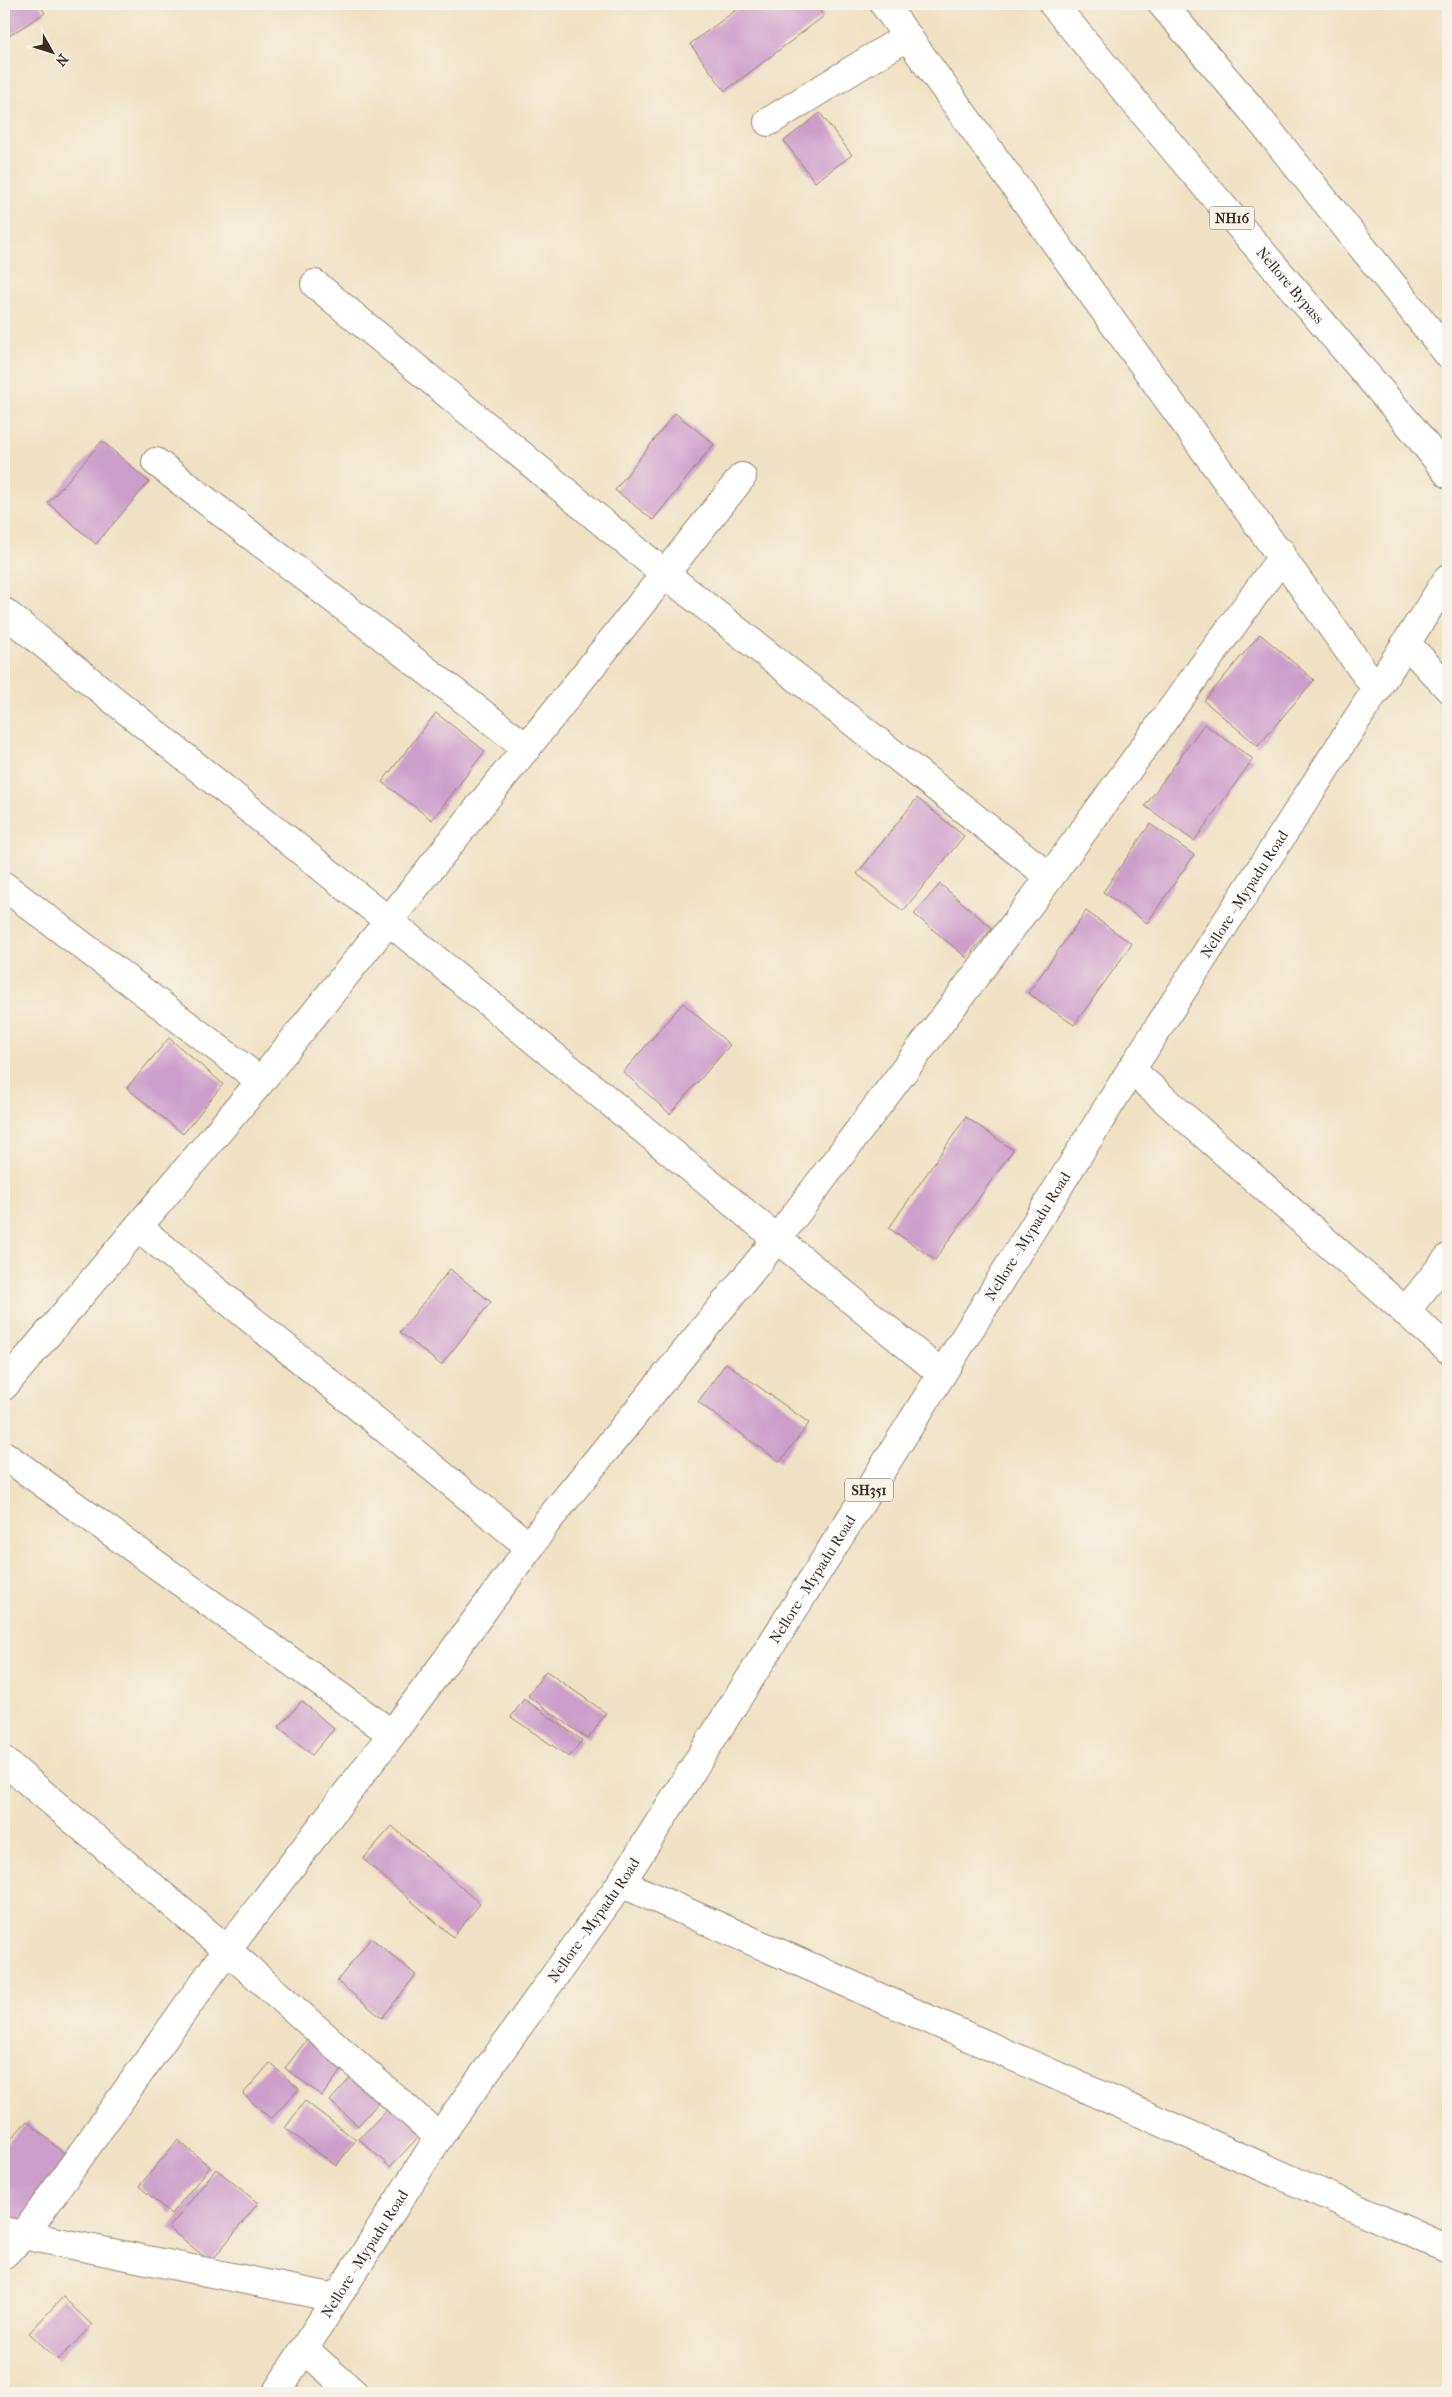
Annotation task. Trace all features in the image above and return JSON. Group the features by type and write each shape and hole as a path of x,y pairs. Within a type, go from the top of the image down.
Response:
{"main road":[{"path":"884,4 1378,690"},
{"name":"Nellore Bypass","path":"1053,4 1178,154 1413,429 1448,474"},
{"path":"1162,4 1248,105 1448,354"},
{"path":"768,122 908,36"},
{"path":"315,284 665,574 1050,877"},
{"path":"156,462 527,748"},
{"path":"4,1386 261,1081 390,922 742,477"},
{"path":"336,2298 10,2240 392,1734 546,1523 777,1239 1050,877 1281,554"},
{"name":"Nellore - Mypadu Road","path":"276,2393 439,2136 621,1883 1131,1070 1378,690 1448,578"},
{"path":"4,612 390,922 942,1374"},
{"path":"1407,644 1448,688"},
{"path":"4,886 261,1081"},
{"path":"1131,1070 1448,1349"},
{"path":"138,1227 530,1547"},
{"path":"1405,1312 1448,1258"},
{"path":"4,1455 392,1734"},
{"path":"4,1761 228,1950 439,2136"},
{"path":"621,1883 1448,2249"},
{"path":"304,2349 354,2393"}],"building":[{"path":"4,4 39,4 45,13 4,39"},
{"path":"744,4 815,4 824,16 725,91 690,44"},
{"path":"820,113 852,155 815,182 784,141"},
{"path":"675,413 714,444 653,520 615,490"},
{"path":"102,441 149,482 96,544 48,503"},
{"path":"1260,634 1314,680 1258,746 1204,701"},
{"path":"436,713 485,751 432,820 382,782"},
{"path":"1204,724 1253,759 1194,841 1145,806"},
{"path":"917,798 964,836 903,911 857,874"},
{"path":"1150,824 1194,855 1147,923 1103,892"},
{"path":"940,884 992,928 967,958 914,914"},
{"path":"1086,911 1132,944 1074,1025 1028,993"},
{"path":"683,1003 730,1045 670,1114 623,1072"},
{"path":"169,1038 223,1084 183,1134 127,1088"},
{"path":"966,1117 1013,1150 935,1260 889,1228"},
{"path":"450,1269 491,1302 441,1365 400,1332"},
{"path":"726,1363 809,1423 780,1462 698,1402"},
{"path":"546,1671 606,1713 588,1739 528,1696"},
{"path":"524,1699 582,1740 569,1757 511,1717"},
{"path":"302,1701 334,1729 312,1755 279,1727"},
{"path":"392,1826 480,1904 453,1937 363,1859"},
{"path":"371,1938 416,1975 382,2018 337,1981"},
{"path":"312,2033 348,2061 322,2096 285,2068"},
{"path":"270,2063 299,2089 271,2119 243,2094"},
{"path":"358,2069 386,2094 358,2126 330,2101"},
{"path":"397,2099 428,2127 390,2167 359,2139"},
{"path":"305,2101 356,2140 336,2166 285,2128"},
{"path":"27,2121 83,2170 27,2235 4,2215 4,2147"},
{"path":"178,2140 210,2167 171,2214 139,2186"},
{"path":"216,2169 258,2203 211,2262 169,2228"},
{"path":"63,2297 92,2325 58,2360 29,2333"},
{"path":"4,2382 15,2393 4,2393"}]}
